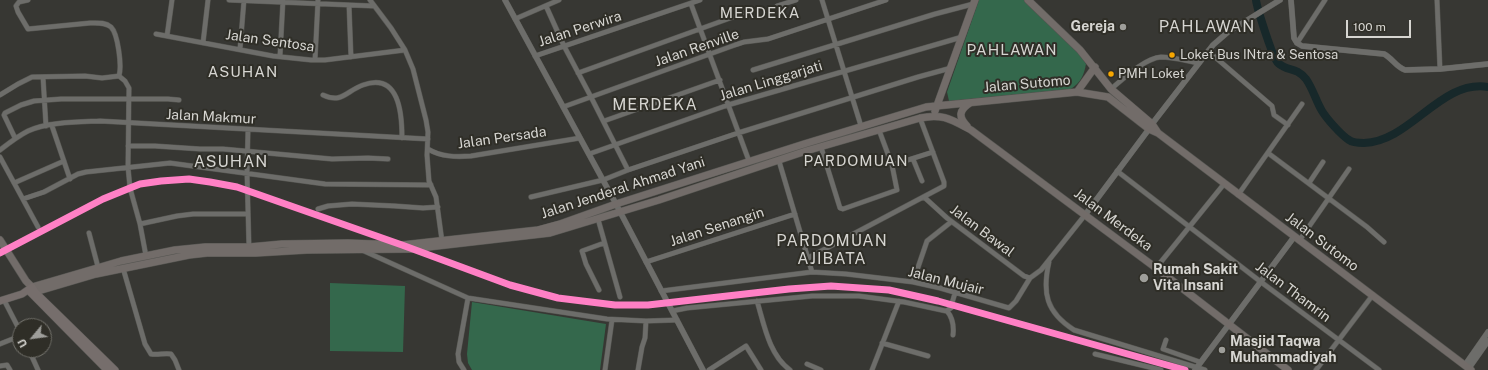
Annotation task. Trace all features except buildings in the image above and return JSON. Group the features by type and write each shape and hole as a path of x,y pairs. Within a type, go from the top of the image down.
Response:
{"highway":[{"path":"2,300 30,291"},
{"path":"30,291 107,370"},
{"path":"30,291 115,370"}],"main road":[{"name":"Jalan Sutomo","path":"1028,0 1080,50 1111,89 1158,133 1467,368"},
{"path":"934,115 935,107 951,68 974,2"},
{"path":"1078,92 1095,67"},
{"name":"Jalan Sutomo","path":"935,107 1078,92 1108,97 1151,126"},
{"path":"971,130 960,119 960,114 965,106 972,102"},
{"name":"Jalan Jenderal Ahmad Yani","path":"539,232 616,204 749,161 918,109 935,107"},
{"name":"Jalan Jenderal Ahmad Yani","path":"30,291 98,267 146,256 187,252 207,253 282,244 348,243 402,245 539,232 598,219 806,151 934,115"},
{"name":"Jalan Merdeka","path":"934,115 952,120 971,130 1156,268 1288,370"},
{"path":"863,126 868,133"},
{"path":"804,144 806,151"},
{"path":"741,164 744,172"},
{"path":"682,183 685,191"},
{"name":"Jalan Jenderal Ahmad Yani","path":"234,249 411,249 511,235"},
{"path":"0,240 26,281 30,291"},
{"name":"Jalan Jenderal Ahmad Yani","path":"30,291 187,252"}],"street":[{"path":"28,0 19,2 16,6 26,28 30,29 90,23 110,26 113,29 121,63 119,76"},
{"path":"167,36 172,0"},
{"path":"203,42 208,0"},
{"path":"229,0 318,2 374,6"},
{"path":"240,50 244,0"},
{"path":"370,0 405,50 413,69 424,111 428,139 427,155 431,186 435,192 442,241"},
{"path":"505,0 616,204 703,370"},
{"path":"515,19 559,0"},
{"name":"Jalan Perwira","path":"535,56 700,0"},
{"path":"777,6 796,0"},
{"path":"822,0 852,97 863,126"},
{"name":"Jalan Renville","path":"563,107 744,42 768,39 886,0"},
{"path":"1085,215 1212,45 1228,32 1280,0"},
{"path":"1291,0 1294,38 1297,43 1302,46 1384,54 1402,69 1406,70 1440,69 1488,64"},
{"path":"1297,43 1325,0"},
{"path":"1437,0 1440,69"},
{"path":"280,56 283,1"},
{"path":"315,60 318,2"},
{"path":"753,70 974,2"},
{"path":"691,4 749,161"},
{"path":"349,5 351,57"},
{"path":"546,6 564,46 628,170"},
{"path":"578,73 747,12"},
{"name":"Jalan Sentosa","path":"156,34 240,50 315,60 405,50"},
{"name":"Jalan Linggarjati","path":"589,154 728,105 962,37"},
{"path":"1208,51 1272,106 1274,115 1288,125"},
{"path":"1111,89 1126,76 1153,59 1161,57 1199,63"},
{"path":"531,197 603,180 628,170 738,133 951,68"},
{"path":"0,95 32,77 85,76 102,78 119,76"},
{"path":"119,76 127,84 129,123 128,167 130,188 140,224 146,256"},
{"path":"43,77 46,126"},
{"path":"604,121 720,80"},
{"path":"323,95 330,98 338,98 361,86 374,82 385,86 395,94 399,101 402,123 402,138"},
{"path":"15,138 4,115 5,113 21,105 34,101 45,101 61,98 179,100"},
{"path":"1238,195 1302,104"},
{"path":"808,258 943,188 945,184 920,118"},
{"name":"Jalan Makmur","path":"0,150 15,138 30,130 64,123 100,122 428,139"},
{"path":"52,126 70,179"},
{"path":"248,130 247,174 249,247"},
{"path":"821,147 842,209 896,191 897,188 892,166 879,130"},
{"name":"Jalan Persada","path":"428,149 437,154 456,157 470,156 580,138"},
{"path":"128,146 182,147 332,159 388,159"},
{"path":"892,166 933,152"},
{"path":"1268,153 1367,227 1384,242"},
{"path":"0,157 38,227"},
{"path":"913,159 922,181"},
{"path":"779,160 812,272"},
{"path":"14,183 64,161"},
{"path":"1308,183 1323,162"},
{"path":"23,199 44,192 78,174 86,172 170,163 338,185 431,186"},
{"path":"1197,366 1261,282 1297,239 1348,169"},
{"name":"Jalan Thamrin","path":"1117,171 1261,282 1379,370"},
{"path":"1156,268 1224,184"},
{"name":"Jalan Bawal","path":"924,197 933,207 951,222 1024,276 1030,278"},
{"path":"318,209 328,206 352,204 423,208 438,207"},
{"path":"140,224 193,214 248,214"},
{"name":"Jalan Senangin","path":"646,262 795,214"},
{"name":"Jalan Mujair","path":"661,290 812,272 846,274 913,282 955,292 1009,308 1020,296 1030,278 1041,270 1050,260 1085,215"},
{"path":"598,219 620,297"},
{"path":"913,282 927,241 951,222"},
{"path":"89,233 98,267"},
{"path":"599,290 586,264 582,251 604,243"},
{"path":"362,250 468,298 612,320 677,320"},
{"path":"1050,260 1046,275 1048,301 1053,311 1062,322 1074,330 1197,366"},
{"path":"123,268 145,344 151,354 170,354 175,360 179,370"},
{"path":"953,335 950,307 955,292"},
{"path":"672,311 687,308 812,296 859,296 950,307"},
{"path":"1316,370 1372,296"},
{"path":"464,370 458,354 468,298"},
{"path":"2,300 12,318"},
{"path":"872,370 899,301"},
{"path":"758,302 767,334 776,354 786,369"},
{"path":"605,370 612,320"},
{"path":"638,370 645,338 646,321"},
{"path":"1467,368 1487,340 1488,332"},
{"path":"0,344 12,339"},
{"path":"1166,340 1164,349 1205,370"},
{"path":"882,343 928,356"},
{"path":"709,370 746,346 761,370"},
{"path":"1096,354 1161,370"},
{"path":"33,358 38,370"},
{"path":"807,364 821,370"},
{"path":"0,366 7,365 10,370"}],"green space":[{"path":"979,0 1024,0 1081,56 1086,64 1080,81 1071,89 949,101 947,92"},
{"path":"330,283 405,286 403,352 330,351"},
{"path":"472,302 606,324 600,370 472,370 468,363 467,354"}],"waterway":[{"path":"1256,0 1269,43 1278,63 1298,72 1306,79 1324,114 1338,131 1352,142 1364,143 1381,140 1396,133 1455,92 1471,87 1488,87"}],"transit line":[{"path":"0,253 103,199 140,184 189,179 237,187 510,285 558,298 615,305 648,305 789,289 831,286 889,290 938,301 1185,370"}],"place":[{"name":"Gereja","path":"1123,27"},
{"name":"Loket Bus INtra & Sentosa","path":"1172,55"},
{"name":"PMH Loket","path":"1111,74"},
{"name":"Rumah Sakit Vita Insani","path":"1144,278"},
{"name":"Masjid Taqwa Muhammadiyah","path":"1222,350"}],"district":[{"name":"MERDEKA","path":"760,13"},
{"name":"PAHLAWAN","path":"1207,27"},
{"name":"PAHLAWAN","path":"1012,50"},
{"name":"ASUHAN","path":"243,72"},
{"name":"MERDEKA","path":"655,105"},
{"name":"PARDOMUAN","path":"856,161"},
{"name":"ASUHAN","path":"231,162"},
{"name":"PARDOMUAN AJIBATA","path":"832,250"}]}
